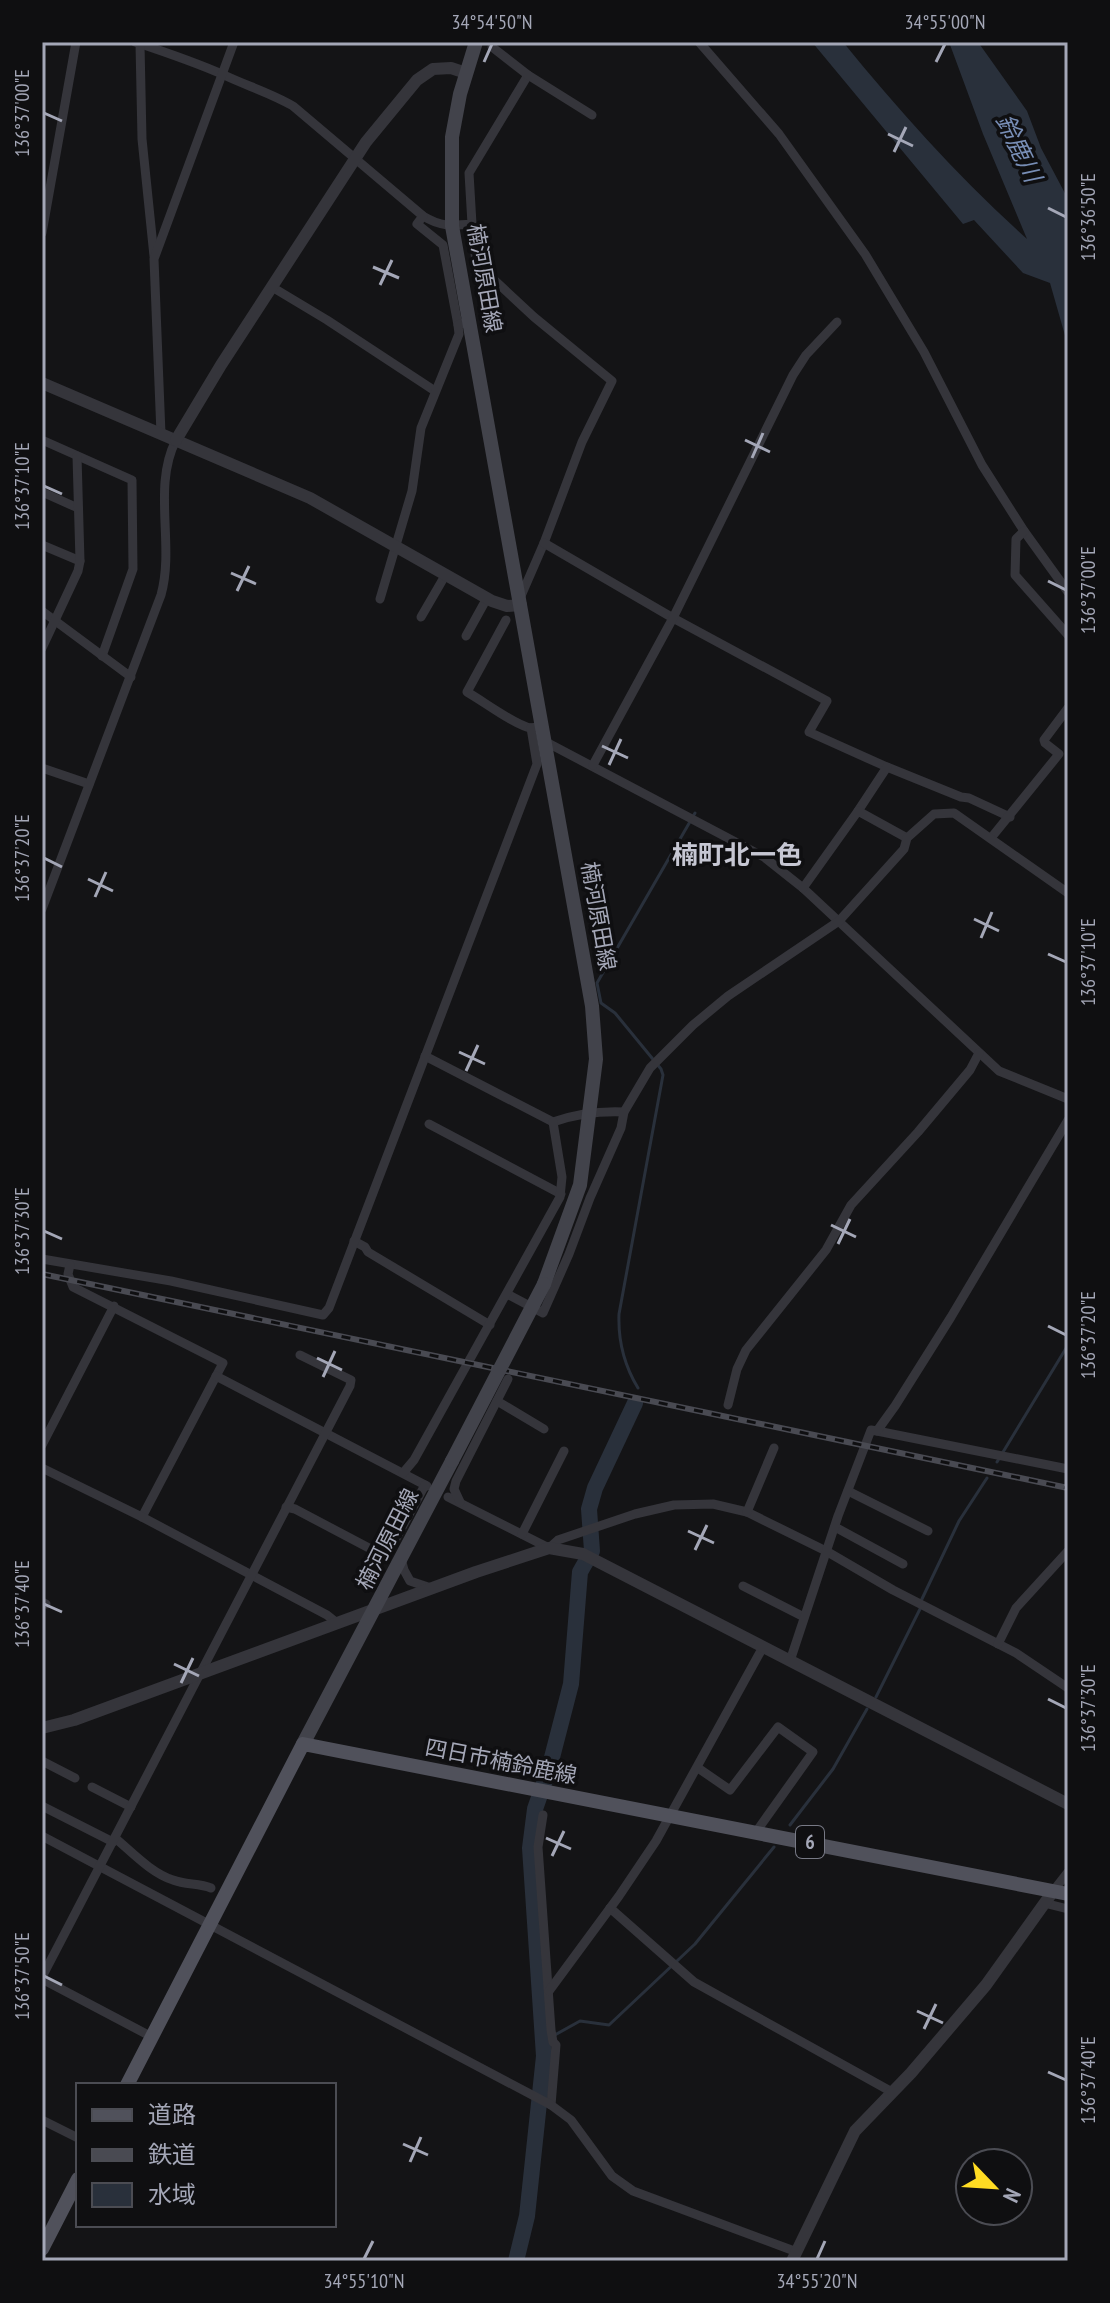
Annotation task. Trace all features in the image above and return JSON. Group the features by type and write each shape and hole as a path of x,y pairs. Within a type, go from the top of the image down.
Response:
{"main road":[{"name":"楠河原田線","path":"303,1744 544,1284 580,1185 596,1059 592,1006 546,742 537,727 521,602 464,322 452,226 452,137 476,42"},
{"name":"四日市楠鈴鹿線","path":"303,1744 1061,1892"},
{"path":"128,2083 303,1744"},
{"path":"42,2249 76,2183"}],"street":[{"path":"42,233 76,42"},
{"path":"154,259 234,42"},
{"path":"699,42 779,134 865,254 924,352 982,465 1068,592"},
{"path":"161,434 154,259 142,139 137,43 176,55 271,94 293,106 423,216 437,225 472,224"},
{"path":"492,47 528,75 592,115"},
{"path":"42,909 164,586 165,484 168,456 176,440 354,159 417,80 433,69 451,68 466,73"},
{"path":"42,383 310,498 487,598 507,606 521,602 582,442 612,381 534,317 476,263 469,173 528,75"},
{"path":"380,599 412,491 421,428 464,322 443,245 417,224 423,216"},
{"path":"272,287 435,391"},
{"path":"593,765 673,618 793,375 806,355 837,322"},
{"path":"42,440 132,480 133,569 102,656"},
{"path":"42,648 80,561 77,456"},
{"path":"42,492 78,508"},
{"path":"1024,531 1016,539 1015,575 1068,635"},
{"path":"544,543 673,618 827,701 809,732 1010,817"},
{"path":"42,545 80,561"},
{"path":"421,617 446,574"},
{"path":"466,636 487,598"},
{"path":"42,611 131,677"},
{"path":"42,1259 171,1281 323,1315 329,1308 537,764 537,727 512,721 467,692 506,620"},
{"path":"991,838 1059,754 1044,740 1068,708"},
{"path":"546,742 764,857 803,888 999,1071 1068,1099"},
{"path":"803,888 887,767"},
{"path":"42,768 89,784"},
{"path":"954,813 961,797"},
{"path":"858,811 907,838"},
{"path":"507,1294 543,1313 621,1128 624,1112 656,1062 728,996 839,921 904,849 907,838 934,814 954,813 1068,893"},
{"path":"728,1405 737,1369 746,1350 826,1250 851,1205 956,1087 979,1053"},
{"path":"425,1056 553,1122 604,1111 624,1112"},
{"path":"877,1431 951,1317 1068,1120"},
{"path":"403,1473 414,1460 561,1194 562,1177 553,1122"},
{"path":"429,1124 561,1194"},
{"path":"354,1241 490,1325"},
{"path":"70,1265 68,1274 73,1287 223,1363 142,1517"},
{"path":"42,1445 114,1306"},
{"path":"152,2037 42,1978 351,1380 300,1355"},
{"path":"216,1376 426,1485 386,1557 286,1507"},
{"path":"461,1503 454,1489 456,1481 508,1379"},
{"path":"497,1401 544,1429"},
{"path":"790,1661 826,1551 871,1430 1068,1469"},
{"path":"747,1512 774,1448"},
{"path":"522,1534 564,1451"},
{"path":"42,1468 142,1517 337,1623"},
{"path":"848,1491 928,1531"},
{"path":"448,1497 549,1548 588,1557 1068,1804"},
{"path":"42,1728 74,1720 431,1588 549,1548 558,1540 635,1514 686,1504 713,1504 747,1512 1026,1659 1068,1688"},
{"path":"835,1527 903,1564"},
{"path":"998,1644 1016,1608 1068,1551"},
{"path":"401,1558 410,1581 431,1588"},
{"path":"743,1586 804,1617"},
{"path":"549,1991 656,1841 763,1647"},
{"path":"698,1768 730,1790 778,1727 813,1752 756,1832"},
{"path":"42,1761 75,1778"},
{"path":"92,1787 131,1807"},
{"path":"42,1806 114,1840 166,1877 211,1888"},
{"path":"543,1815 538,1847 552,2037 556,2045 549,2103"},
{"path":"42,1836 549,2103 571,2120 612,2176 633,2191 795,2256 855,2131 986,1985 1044,1903 1061,1892 1068,1872"},
{"path":"1044,1903 1068,1909"},
{"path":"610,1908 694,1982 892,2092"},
{"path":"42,2120 76,2137"}],"water":[{"name":"鈴鹿川","path":"812,42 843,42 931,144 1027,239 949,42 978,42 1027,111 1041,148 1068,199 1068,346 1050,283 1023,273 974,220 963,224"}],"waterway":[{"path":"638,1388 623,1352 619,1314 663,1075 615,1013 601,1003 597,983 695,813"},
{"path":"997,1462 1068,1345"},
{"path":"516,2261 527,2216 544,2056 530,1848 535,1809 571,1684 580,1572 592,1551 589,1509 595,1488 635,1403"},
{"path":"921,1601 959,1521 987,1478"},
{"path":"876,1697 920,1609"},
{"path":"790,1825 833,1769 867,1709"},
{"path":"544,2041 580,2021 609,2025 695,1944 774,1847"}],"railway":[{"path":"42,1274 1068,1488"}],"district":[{"name":"楠町北一色","path":"737,854"}]}
